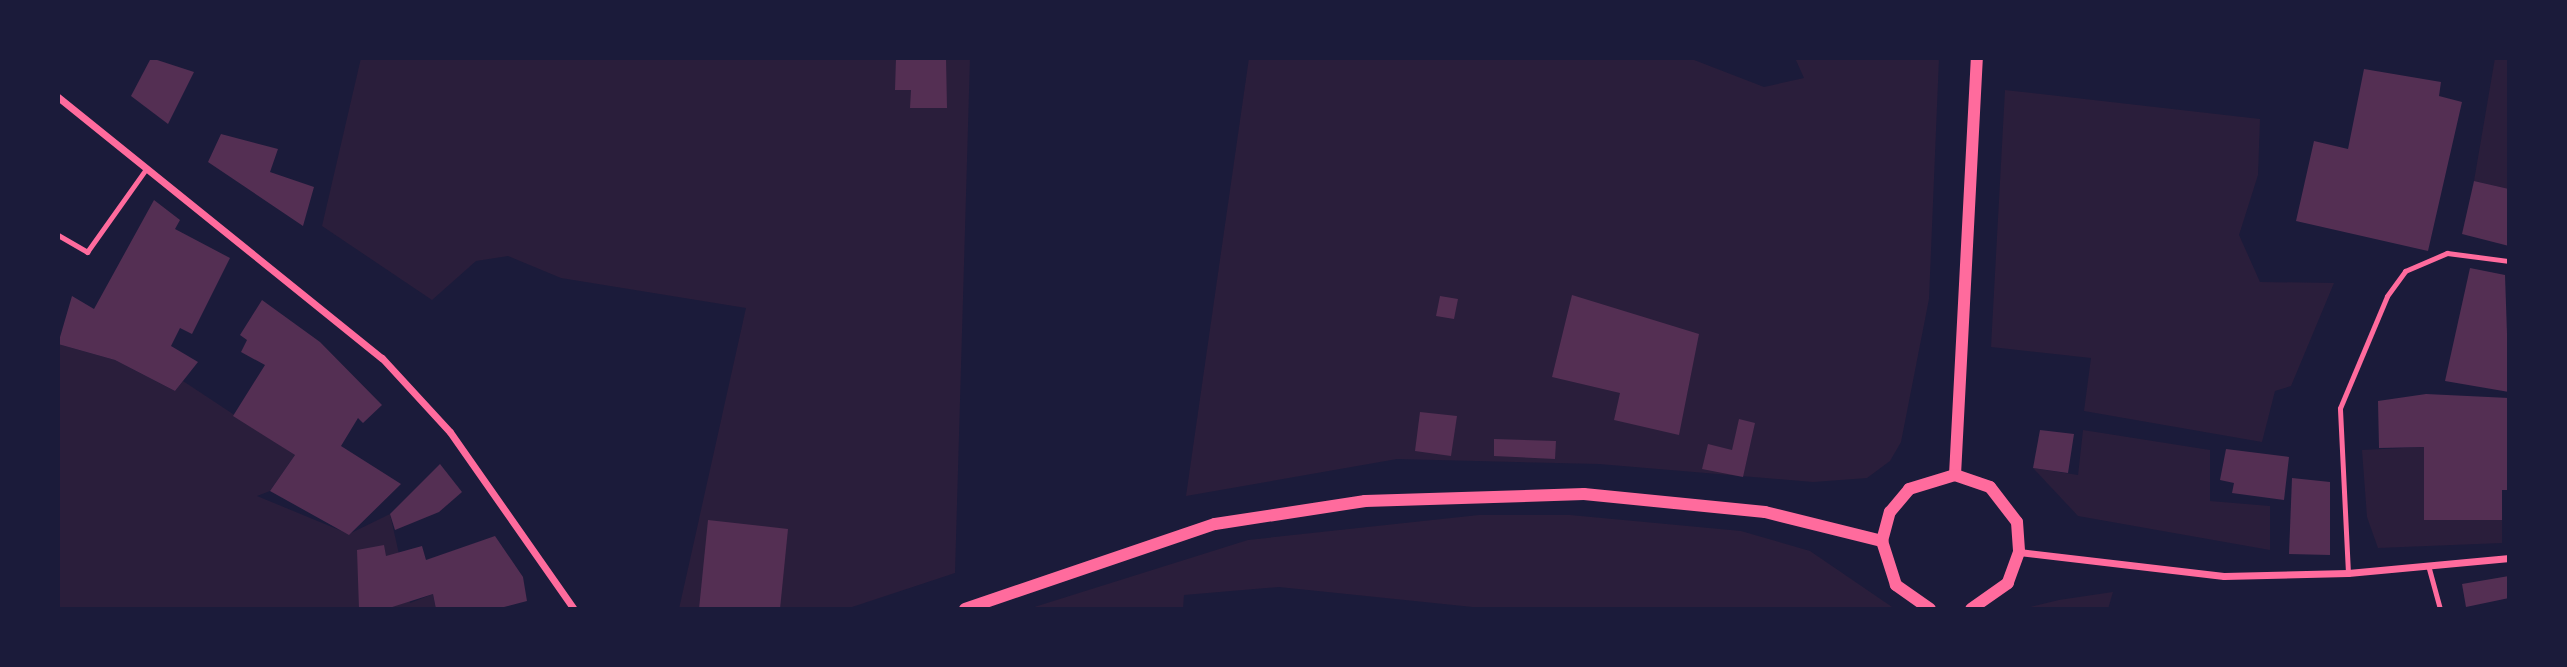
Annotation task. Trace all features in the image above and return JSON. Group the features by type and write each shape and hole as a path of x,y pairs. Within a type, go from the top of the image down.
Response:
{"street":[{"path":"1955,475 1977,58"},
{"path":"58,97 382,358 450,432 574,609"},
{"path":"1930,609 1896,585 1882,541 1890,512 1909,489 1955,475 1990,487 2008,505 2019,552 2008,583 1971,609"},
{"path":"965,609 1215,524 1365,501 1584,494 1765,512 1882,541"},
{"path":"2019,552 2224,576 2348,573 2509,558"}],"lane":[{"path":"58,235 86,253 146,169"},
{"path":"2348,573 2340,408 2387,296 2405,271 2447,253 2509,261"},
{"path":"2428,565 2440,609"}],"shaded area":[{"path":"361,58 970,58 955,573 846,609 679,609 746,308 561,278 508,256 476,261 432,300 322,226"},
{"path":"1249,58 1689,58 1764,87 1804,78 1795,58 1939,58 1929,299 1901,442 1890,461 1867,478 1813,482 1599,464 1397,459 1186,496"},
{"path":"2495,58 2509,58 2509,189 2474,181"},
{"path":"2005,90 2260,119 2258,175 2239,235 2260,282 2334,283 2291,386 2275,391 2262,442 2084,411 2091,358 1991,347"},
{"path":"58,344 115,360 175,391 183,381 295,455 270,491 257,496 349,534 390,514 410,603 433,594 436,609 58,609"},
{"path":"2083,430 2210,450 2210,501 2270,506 2270,550 2078,516 2033,468 2078,475"},
{"path":"2424,447 2424,520 2502,520 2502,543 2378,548 2367,517 2362,450"},
{"path":"1479,515 1570,515 1741,531 1810,551 1895,609 1492,609 1279,587 1184,595 1183,609 1028,609 1248,540"},
{"path":"2113,592 2108,609 2022,609 2059,600"}],"building":[{"path":"151,58 194,72 168,124 131,96"},
{"path":"896,58 946,58 947,108 910,108 911,90 895,90"},
{"path":"2364,69 2441,82 2439,96 2462,102 2428,251 2296,221 2314,141 2348,149"},
{"path":"221,134 278,149 270,172 314,187 303,226 208,162"},
{"path":"2474,181 2509,189 2509,246 2462,234"},
{"path":"154,200 180,220 175,229 230,258 192,334 180,328 171,346 198,362 175,391 115,360 58,344 72,296 94,309"},
{"path":"2470,268 2505,275 2509,392 2445,381"},
{"path":"1572,295 1699,334 1679,435 1614,420 1620,393 1552,377"},
{"path":"1440,296 1458,299 1454,319 1436,316"},
{"path":"262,300 320,342 382,405 363,423 358,418 341,446 401,484 349,535 270,491 295,455 233,416 265,365 241,352 247,340 240,335"},
{"path":"2426,394 2509,398 2509,490 2502,490 2502,520 2424,520 2424,447 2379,448 2378,401"},
{"path":"1420,412 1457,416 1451,456 1415,451"},
{"path":"1739,419 1755,423 1743,477 1702,469 1708,444 1732,450"},
{"path":"2040,430 2074,434 2068,473 2033,468"},
{"path":"1494,439 1556,441 1555,459 1494,456"},
{"path":"2226,449 2289,457 2284,500 2232,493 2234,483 2220,480"},
{"path":"440,464 462,492 439,512 395,530 390,514"},
{"path":"2292,478 2330,482 2330,555 2289,554"},
{"path":"708,520 788,529 780,609 699,609"},
{"path":"495,536 523,577 527,601 496,609 436,609 433,594 386,609 359,609 357,550 384,545 386,556 422,546 426,560"},
{"path":"2509,576 2509,598 2466,607 2462,584"}]}
